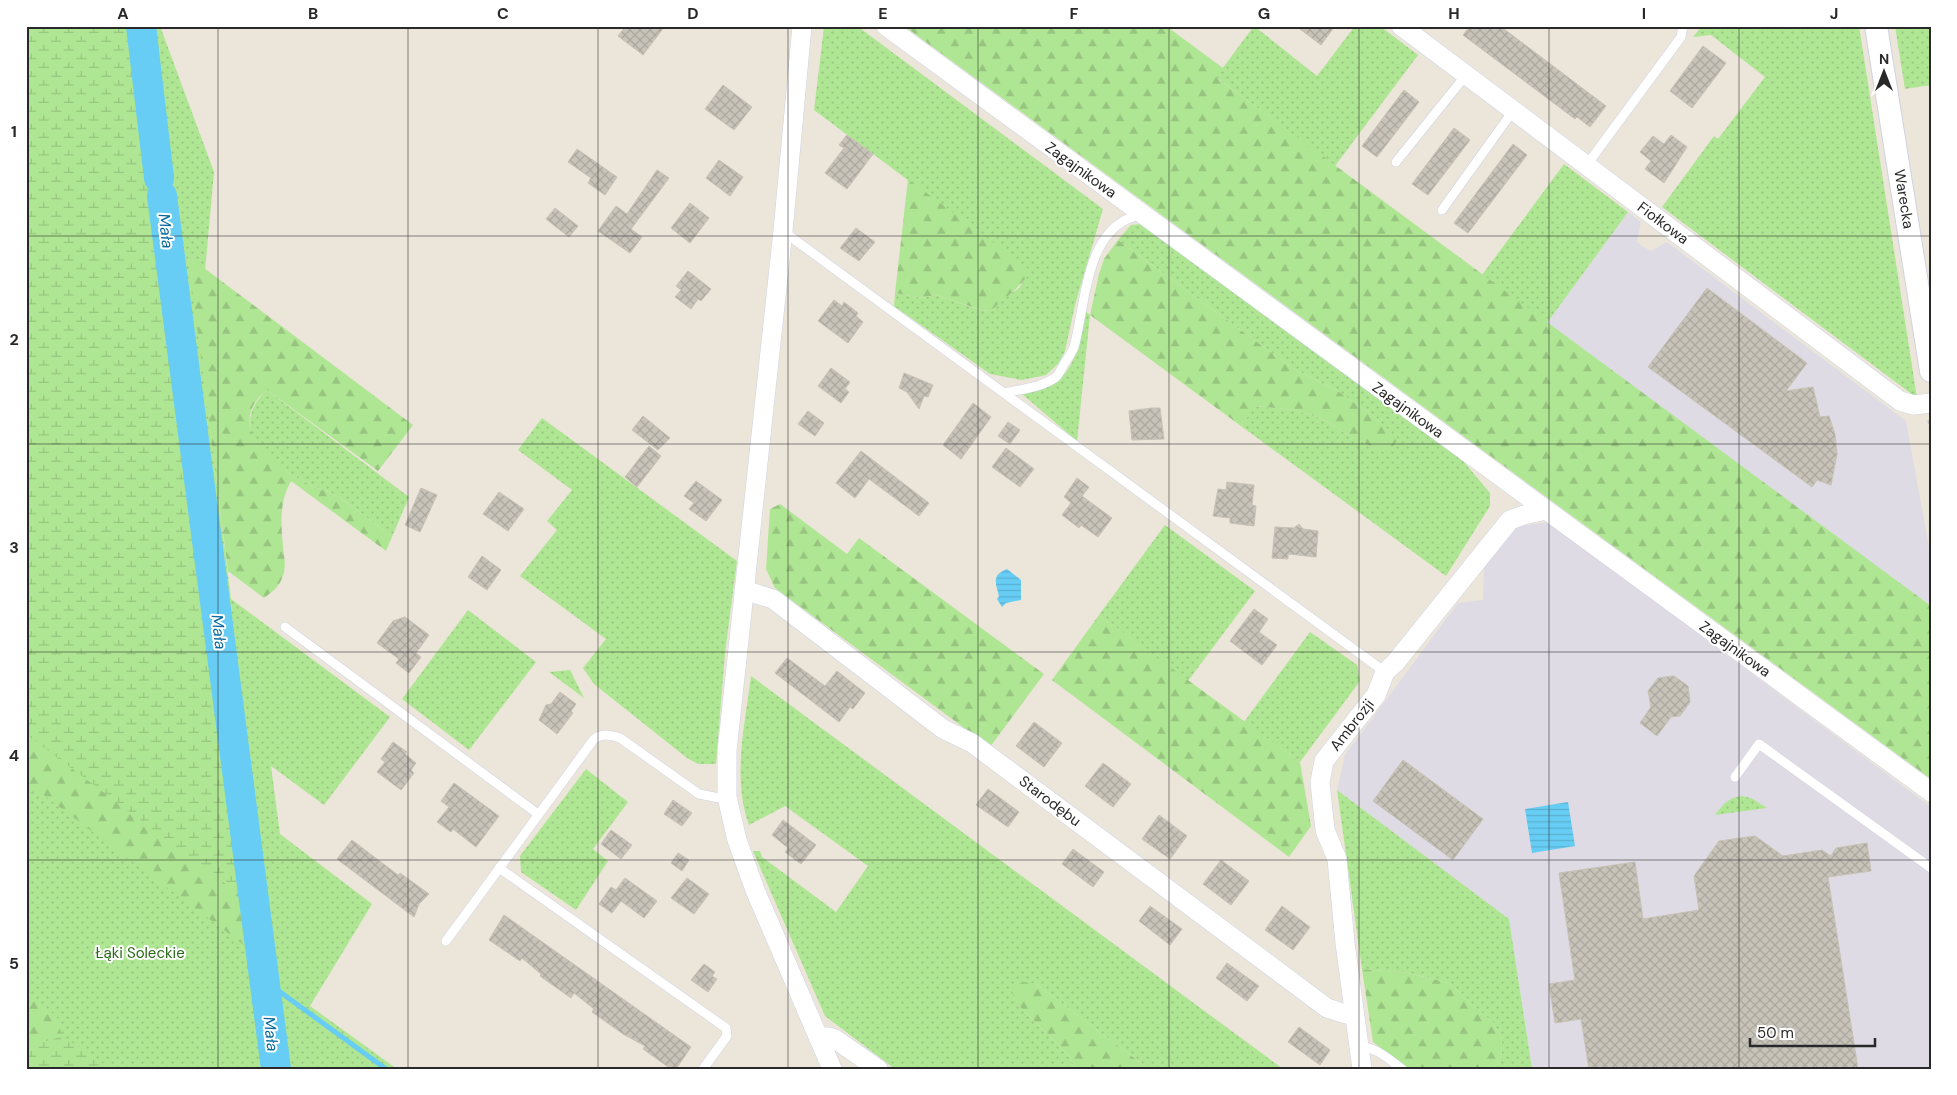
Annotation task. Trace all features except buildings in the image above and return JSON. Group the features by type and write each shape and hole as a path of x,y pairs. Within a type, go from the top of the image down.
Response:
{"street":[{"path":"802,26 783,232 727,751 727,797 737,840 755,890 832,1069"},
{"name":"Zagajnikowa","path":"886,26 1931,792"},
{"name":"Fiołkowa","path":"1401,26 1900,401 1914,405 1931,403"},
{"name":"Warecka","path":"1876,26 1931,371"},
{"name":"Ambrozji","path":"1362,1069 1343,925 1337,859 1325,830 1320,782 1324,761 1376,695 1385,672 1395,663 1510,520 1546,510"},
{"name":"Starodębu","path":"744,590 773,599 943,729 972,743 1326,1008 1346,1014 1354,1013"},
{"path":"818,1037 835,1039 878,1069"}],"lane":[{"path":"1586,166 1681,37 1684,26"},
{"path":"1396,162 1466,75"},
{"path":"1442,210 1513,111"},
{"path":"1004,393 1039,386 1057,376 1073,349 1090,271 1099,248 1119,224 1132,217 1142,215"},
{"path":"783,232 1385,672"},
{"path":"285,627 538,814"},
{"path":"446,941 594,739 600,735 620,738 700,794 719,798 727,797"},
{"path":"1735,777 1759,744 1931,868"},
{"path":"499,868 726,1028 727,1036 703,1069"},
{"path":"1359,1047 1369,1047 1378,1051 1402,1069"}],"shaded area":[{"path":"1628,212 1641,222 1637,242 1642,246 1651,251 1667,242 1906,421 1931,558 1931,606 1547,323"},
{"path":"1548,522 1931,807 1931,1069 1532,1069 1509,919 1337,790 1345,755 1458,603 1483,600 1484,568 1516,527"}],"green space":[{"name":"Łąki Soleckie","path":"26,26 160,26 214,172 199,337 231,599 390,717 324,805 271,766 280,834 372,904 310,1006 397,1069 26,1069"},
{"name":"Łąki Soleckie","path":"26,26 133,26 164,277 203,556 243,897 26,734"},
{"path":"857,26 1103,209 1075,305 1065,351 1058,364 1046,375 1022,380 990,374 894,306 895,293 922,298 936,295 980,310 991,311 1004,298 1019,288 1030,271 814,110 824,27"},
{"path":"904,26 1166,26 1223,68 1217,78 1931,606 1931,779"},
{"path":"1254,26 1317,76 1355,26 1380,26 1418,55 1335,166 1216,77"},
{"path":"1702,26 1859,26 1917,398 1662,207 1714,136 1718,139 1765,77 1711,35 1693,37"},
{"path":"1895,26 1931,26 1931,85 1905,89"},
{"path":"1564,164 1628,212 1547,323 1482,275"},
{"path":"908,179 1031,271 1017,288 991,311 981,310 936,295 922,298 895,293"},
{"path":"1142,224 1431,434 1463,461 1490,493 1490,506 1446,576 1241,426 1255,406 1294,410 1309,414 1386,453 1397,440 1376,418 1336,390 1294,369 1118,240 1131,225"},
{"path":"1118,240 1294,369 1336,390 1376,418 1398,439 1387,454 1324,420 1294,410 1256,406 1241,426 1090,315 1104,259"},
{"path":"188,256 413,425 378,471 267,390 255,403 250,416 251,428 256,441 265,453 288,473 340,498 392,537 386,551 291,481 284,497 282,513 285,566 284,574 279,584 264,598 228,571"},
{"path":"1085,311 1090,315 1077,441 1022,394 1041,389 1061,378 1073,361"},
{"path":"267,390 409,497 392,537 340,498 288,472 264,453 256,442 251,430 251,417 256,403"},
{"path":"542,418 737,561 725,653 716,764 698,764 687,758 594,684 583,668 606,639 520,576 557,530 547,521 572,490 518,450"},
{"path":"780,504 847,554 859,538 1044,674 990,747 775,588 766,569 770,509"},
{"path":"1165,525 1255,591 1188,681 1099,615"},
{"path":"468,610 536,662 469,750 402,699"},
{"path":"1099,615 1300,762 1311,826 1289,857 1052,680"},
{"path":"1310,632 1357,665 1360,681 1300,762 1244,722"},
{"path":"570,670 584,698 549,672"},
{"path":"751,676 1283,1069 1149,1069 1036,984 1020,1007 1069,1056 1076,1069 895,1069 825,1016 753,851 760,851 762,857 836,912 868,866 785,806 749,825 741,789 741,751"},
{"path":"26,734 243,897 252,951 26,782"},
{"path":"586,769 628,802 593,849 608,861 576,910 521,872 520,856"},
{"path":"1337,790 1509,919 1532,1069 1494,1069 1502,1054 1501,1036 1493,1023 1449,983 1409,973 1362,969"},
{"path":"1742,796 1751,798 1767,808 1715,815 1726,802"},
{"path":"1362,969 1409,973 1449,983 1493,1023 1501,1036 1502,1054 1494,1069 1408,1069 1373,1042"},
{"path":"1026,982 1036,984 1149,1069 1076,1069 1069,1056 1020,1007 1012,993 1015,984"},
{"path":"26,990 57,1017 62,1036 38,1044 26,1039"},
{"path":"62,1036 111,1069 26,1069 26,1039 38,1044"}],"water":[{"path":"1007,569 1021,580 1021,600 1006,603 1002,607 997,599 999,596 996,580 1002,571"},
{"path":"1568,802 1575,846 1532,853 1525,809"}],"waterway":[{"name":"Mała","path":"141,26 159,178"},
{"name":"Mała","path":"162,196 276,1069"},
{"path":"265,981 386,1069"}]}
